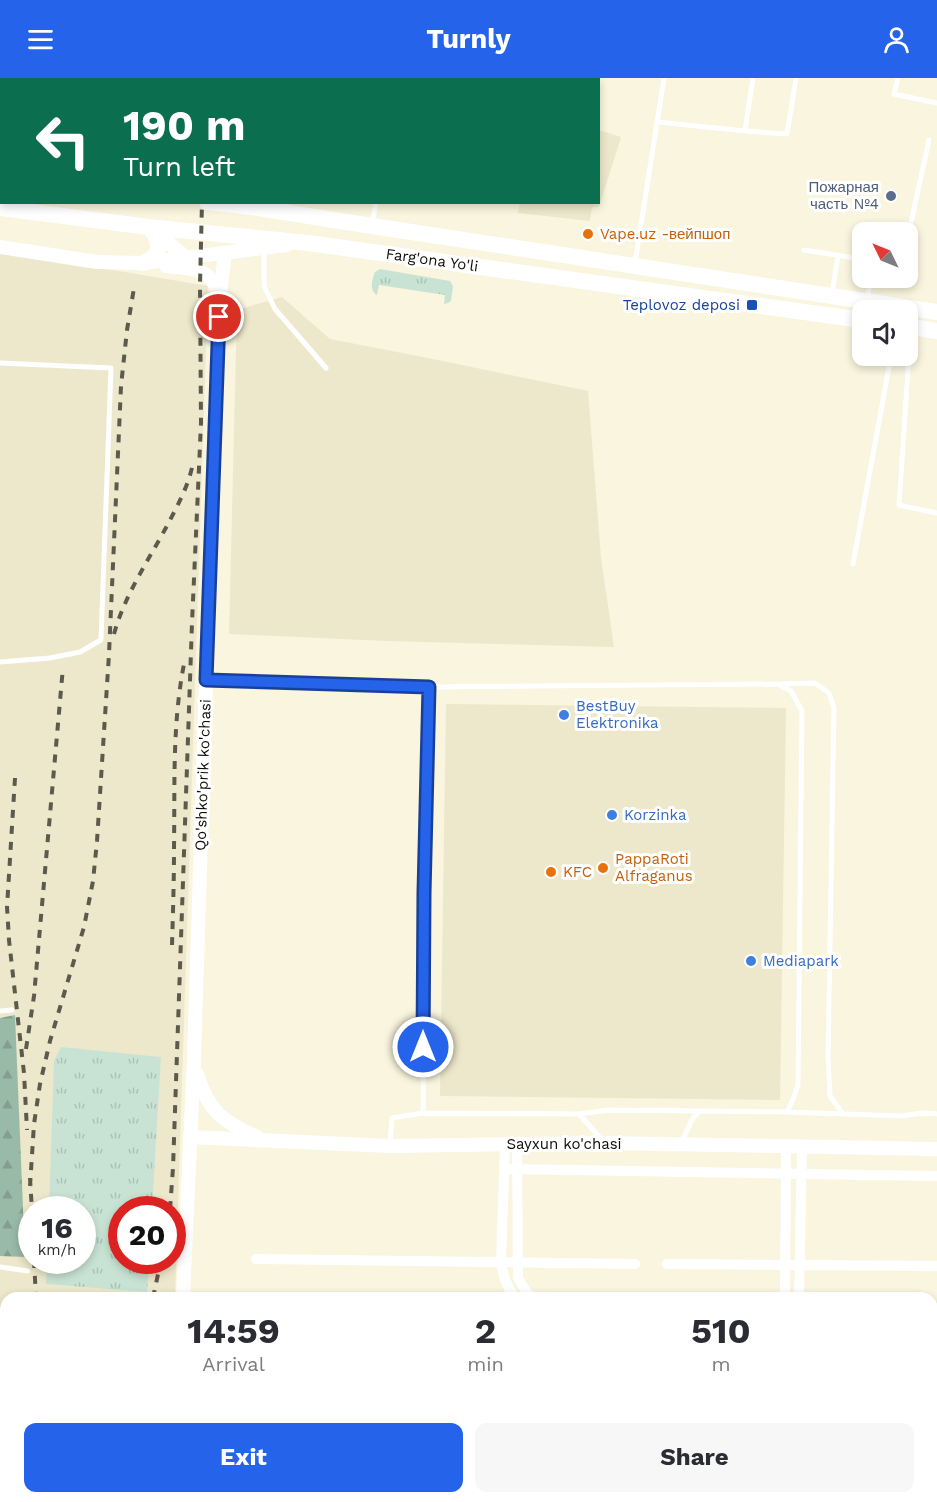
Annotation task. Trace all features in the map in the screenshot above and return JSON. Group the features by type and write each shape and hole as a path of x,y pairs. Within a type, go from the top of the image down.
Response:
{"main road":[{"name":"Farg'ona Yo'li","path":"224,204 860,300"},
{"name":"Farg'ona Yo'li","path":"0,208 264,243 308,243 852,319"},
{"path":"143,263 153,258 158,248 156,237 149,227"},
{"name":"Farg'ona Yo'li","path":"918,309 937,312"},
{"path":"918,328 937,331"}],"street":[{"path":"149,227 214,282 220,294"},
{"path":"143,263 225,254 264,243"},
{"path":"0,247 97,262 143,263 201,270"},
{"name":"Qo'shko'prik ko'chasi","path":"183,1292 194,1057 220,294 225,254"},
{"path":"194,1057 201,1087 206,1100 214,1110 231,1124 262,1140"},
{"name":"Sayxun ko'chasi","path":"190,1137 390,1146 605,1143 937,1149"},
{"path":"511,1144 504,1169 501,1261 502,1273 511,1292"},
{"path":"511,1144 517,1169 518,1278 526,1292"},
{"path":"785,1292 786,1147"},
{"path":"800,1292 802,1147"},
{"path":"504,1169 936,1176"},
{"path":"256,1259 635,1264"},
{"path":"667,1264 936,1266"}],"lane":[{"path":"634,266 664,78"},
{"path":"745,131 753,78"},
{"path":"658,122 787,134 796,78"},
{"path":"898,78 894,94 937,103"},
{"path":"911,222 929,140"},
{"path":"372,226 376,204"},
{"path":"264,243 264,286 275,309 326,368"},
{"path":"804,250 852,258"},
{"path":"832,296 838,255"},
{"path":"0,363 111,368 101,640 80,652 50,658 0,662"},
{"path":"853,564 889,366"},
{"path":"908,366 899,505 937,513"},
{"path":"206,680 429,687 815,683 830,693 834,708 828,1059 830,1096 843,1114"},
{"path":"777,684 791,691 802,711 798,1085 787,1112"},
{"path":"423,1113 424,893 429,687"},
{"path":"0,1011 12,1011"},
{"path":"390,1146 392,1118 423,1113 579,1114 609,1110 902,1116 922,1113 937,1114"},
{"path":"681,1145 693,1118 700,1111"},
{"path":"579,1114 605,1143"},
{"path":"0,1267 18,1270"}],"shaded area":[{"path":"600,130 621,137 600,204"},
{"path":"520,204 600,204 599,207 592,207 590,221 518,213"},
{"path":"0,251 208,286 178,1196 108,1196 108,1274 176,1274 175,1292 0,1292"},
{"path":"282,297 330,339 588,391 601,558 614,647 229,634 237,310"},
{"path":"446,704 786,708 780,1100 440,1096"}],"green space":[{"path":"380,269 450,281 453,286 451,301 444,304 445,295 379,285 377,295 372,288 372,281 375,272"},
{"path":"15,1015 22,1196 18,1196 18,1257 0,1256 0,1018"},
{"path":"61,1047 161,1057 153,1196 108,1196 108,1274 148,1274 147,1292 46,1284 46,1274 96,1274 96,1196 49,1196 54,1061"}],"railway":[{"path":"171,1196 201,423 202,204"},
{"path":"30,1186 34,1124 40,1084 50,1041 84,927 93,881 109,654 121,386 134,288"},
{"path":"114,634 131,590 180,501 193,463"},
{"path":"172,945 174,779 176,733 184,664"},
{"path":"26,1049 34,996 63,667"},
{"path":"15,778 7,907 24,1073 27,1130"},
{"path":"30,1178 31,1196"},
{"path":"35,1274 36,1292"},
{"path":"154,1292 158,1274"}],"place":[{"name":"Пожарная часть №4","path":"891,196"},
{"name":"Vape.uz -вейпшоп","path":"588,234"},
{"name":"Teplovoz deposi","path":"752,305"},
{"name":"BestBuy Elektronika","path":"564,715"},
{"name":"Korzinka","path":"612,815"},
{"name":"PappaRoti Alfraganus","path":"603,868"},
{"name":"KFC","path":"551,872"},
{"name":"Mediapark","path":"751,961"}],"route":[{"path":"219,317 206,680 429,687 423,1047"}]}
